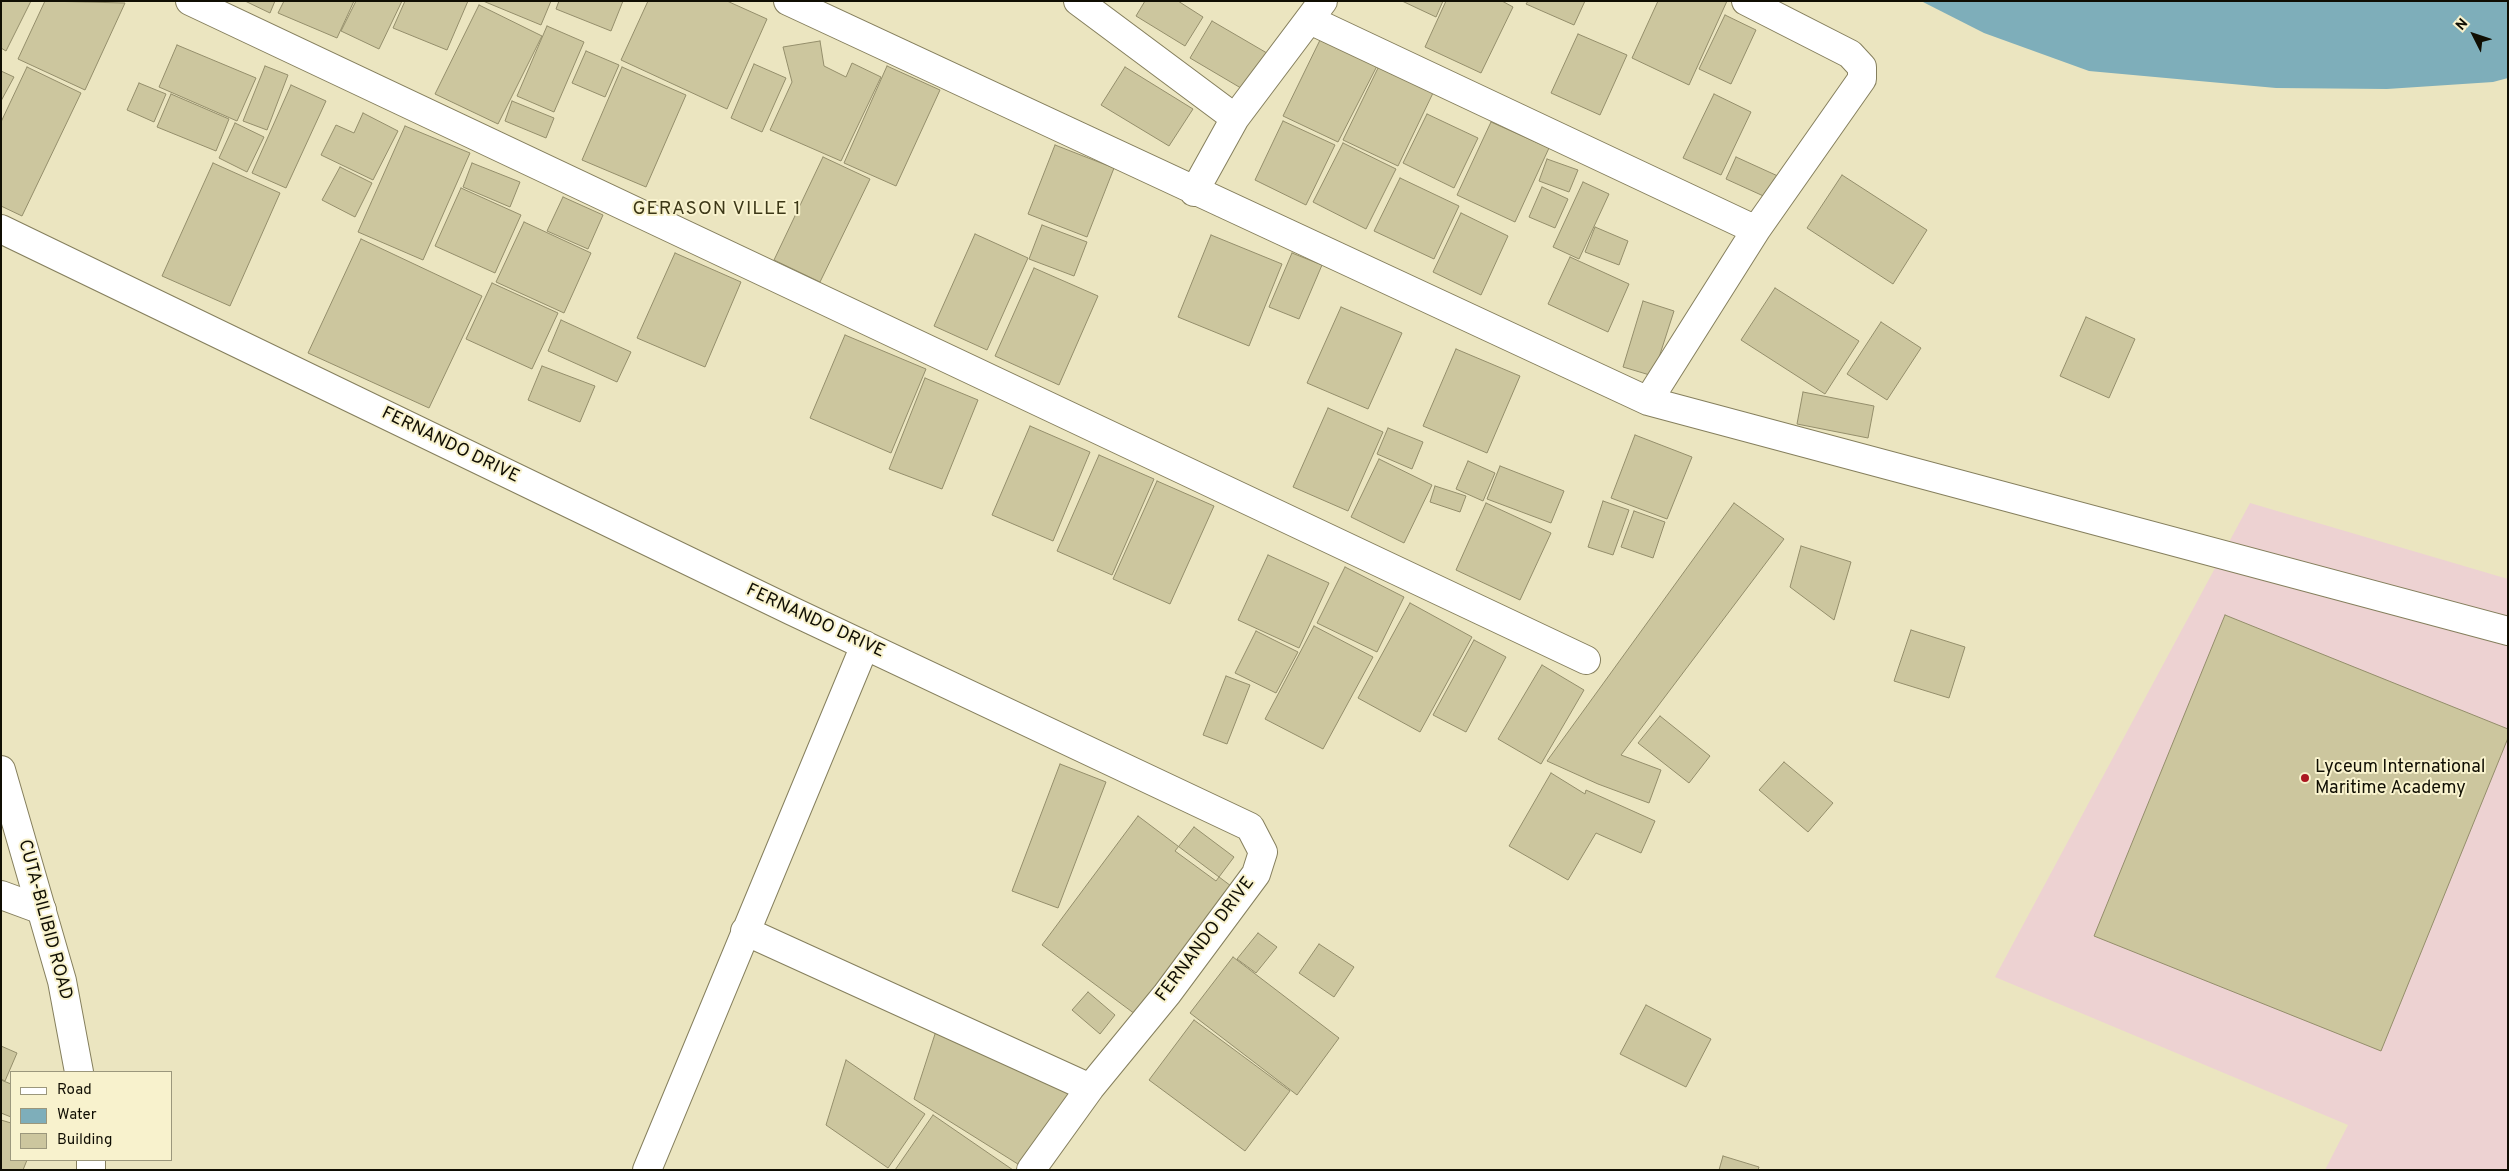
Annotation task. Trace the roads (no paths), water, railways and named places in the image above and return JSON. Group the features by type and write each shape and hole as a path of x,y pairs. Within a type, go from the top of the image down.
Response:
{"street":[{"path":"190,1 1586,660"},
{"path":"788,1 1194,192 1648,401 2508,631"},
{"path":"1078,1 1235,118"},
{"path":"1648,401 1756,230 1862,79 1862,67 1850,54 1746,1"},
{"path":"1194,192 1235,118 1316,11 1756,230"},
{"name":"FERNANDO DRIVE","path":"1,229 865,645 1250,827 1263,852 1256,874 1167,994 1090,1088 1031,1170"},
{"path":"647,1170 865,645"},
{"name":"CUTA-BILIBID ROAD","path":"1,770 62,981 80,1071"},
{"path":"1,895 42,910"},
{"path":"745,931 1090,1088"}],"water":[{"path":"1921,1 2508,1 2508,78 2493,82 2387,89 2276,88 2089,71 1984,33"}],"place":[{"name":"Lyceum International Maritime Academy","path":"2305,778"}],"district":[{"name":"GERASON VILLE 1","path":"717,210"}]}
